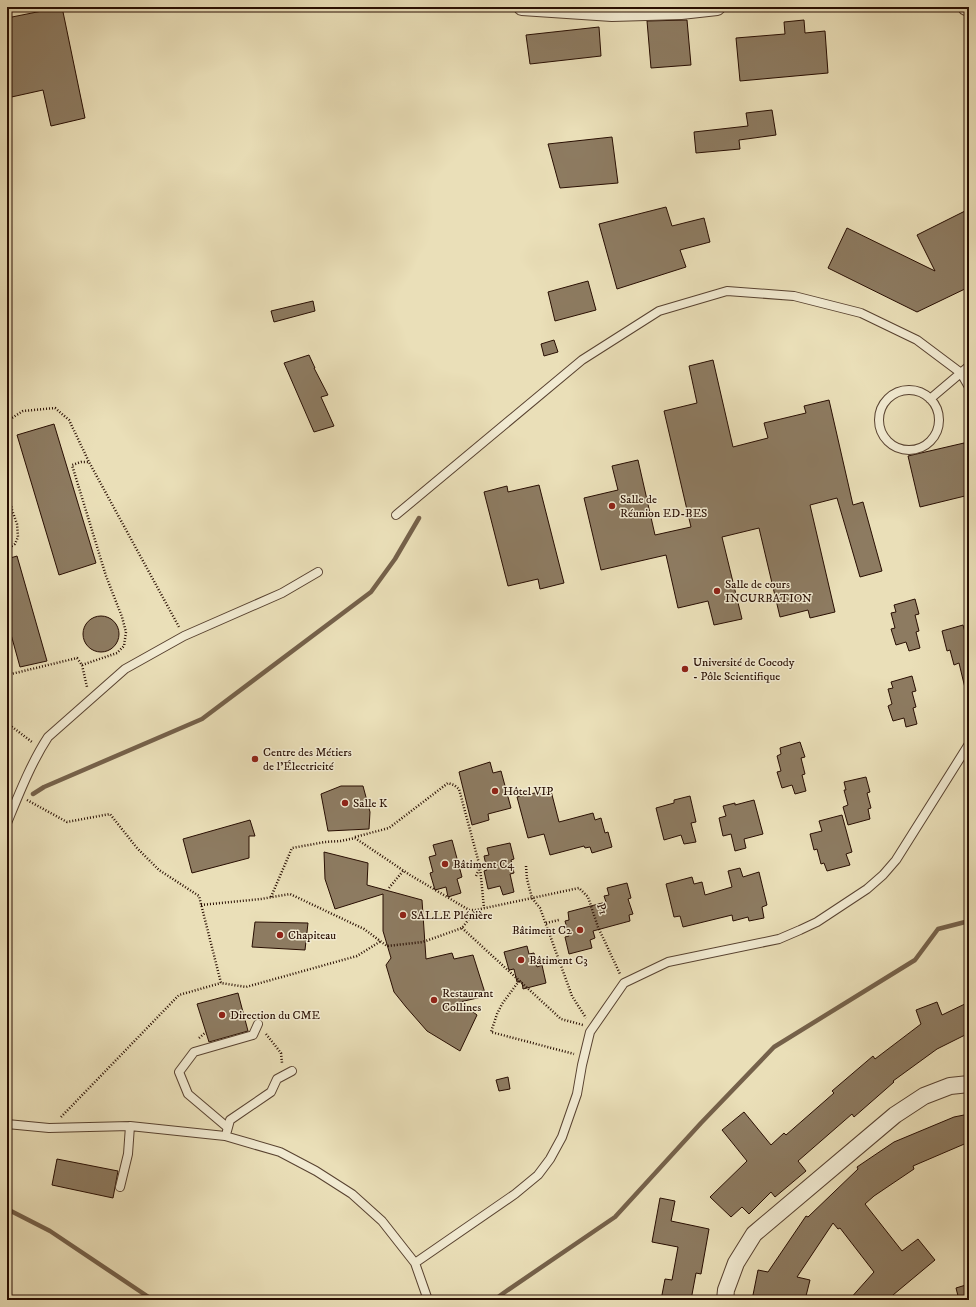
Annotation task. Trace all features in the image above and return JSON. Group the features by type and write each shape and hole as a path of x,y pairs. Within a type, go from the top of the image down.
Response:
{"street":[{"path":"522,7 612,13 681,11 716,7"},
{"path":"725,1300 726,1290 736,1263 754,1234 895,1115 924,1096 950,1086 969,1084"}],"lane":[{"path":"396,515 582,360 660,311 727,291 794,296 861,313 917,340 961,373 969,387"},
{"path":"930,398 969,366"},
{"path":"909,390 924,394 930,398 936,408 939,420 938,428 930,442 917,450 909,451 901,450 887,442 882,436 878,420 879,412 887,399 893,394 909,390"},
{"path":"7,823 18,795 40,748 48,737 125,669 184,636 282,593 318,572"},
{"path":"414,1263 515,1194 538,1176 550,1159 562,1137 577,1094 590,1032 624,983 668,962 779,939 817,922 867,888 883,875 896,860 969,744"},
{"path":"228,1128 188,1094 179,1072 194,1052 253,1035 258,1024"},
{"path":"225,1136 230,1120 271,1092 277,1079 292,1071"},
{"path":"7,1124 49,1128 130,1126 225,1136 280,1152 316,1170 352,1194 382,1222 414,1263 428,1300"},
{"path":"120,1187 128,1154 130,1126"}],"path":[{"path":"7,421 23,411 55,408 69,420 89,462 184,636"},
{"path":"82,665 117,653 124,646 126,632 105,571 72,465 81,462 89,462"},
{"path":"7,486 12,510 17,524 18,537 15,544 7,549"},
{"path":"7,676 77,658 82,665 90,700"},
{"path":"7,723 40,748"},
{"path":"271,897 292,848 325,842 341,841 389,828 448,783 459,789 480,867 484,908"},
{"path":"18,795 67,822 110,814 137,848 159,870 199,896 221,983"},
{"path":"355,838 403,871 469,910 476,910 532,898"},
{"path":"526,866 532,898 540,908 572,996 593,1028"},
{"path":"476,876 480,867"},
{"path":"389,888 403,871"},
{"name":"P1","path":"532,898 579,888 588,897 598,927 624,983"},
{"path":"201,905 290,894 364,929 387,946 423,942 462,928 476,910"},
{"path":"546,923 559,920"},
{"path":"462,928 561,1019 593,1028"},
{"path":"49,1128 178,995 221,983 246,987 357,956 381,941"},
{"path":"519,981 502,1004 491,1032 584,1056"},
{"path":"258,1024 281,1054 283,1076"}],"building":[{"path":"62,7 85,118 51,126 43,90 7,98 7,18"},
{"path":"687,20 691,65 651,68 647,21"},
{"path":"804,20 805,33 825,31 828,73 740,81 736,38 785,34 784,22"},
{"path":"599,27 601,56 530,64 526,35"},
{"path":"772,110 776,135 739,140 740,149 696,153 694,132 748,126 746,113"},
{"path":"612,137 618,183 560,188 548,144"},
{"path":"666,207 672,226 704,218 710,242 680,250 686,267 617,289 599,224"},
{"path":"969,209 969,287 917,312 828,268 847,228 935,271 917,235"},
{"path":"588,281 596,310 555,321 548,292"},
{"path":"313,301 315,311 274,322 271,311"},
{"path":"554,340 558,352 544,356 541,344"},
{"path":"309,355 328,395 321,397 334,426 314,432 284,363"},
{"path":"713,360 733,447 768,438 764,423 806,413 804,406 829,400 853,505 863,502 882,571 860,577 837,498 810,505 835,612 810,618 808,610 780,617 759,528 722,537 742,619 714,625 708,601 678,608 666,555 601,570 584,498 618,490 612,466 638,460 655,535 691,527 664,411 697,403 689,366"},
{"path":"54,424 96,563 59,575 17,435"},
{"path":"964,443 969,465 969,495 920,507 908,456"},
{"path":"539,485 564,583 540,589 538,579 508,586 484,492 507,486 508,492"},
{"path":"17,556 47,661 20,667 7,620 7,559"},
{"path":"915,599 919,614 915,615 919,631 916,632 920,648 909,651 906,642 896,645 891,629 895,628 891,613 896,612 894,605"},
{"path":"105,616 114,621 118,627 118,641 114,647 105,652 97,652 88,647 84,641 83,630 88,621 94,617"},
{"path":"963,625 966,636 969,635 969,687 965,688 959,663 954,665 950,650 947,651 942,631"},
{"path":"912,676 916,691 912,692 916,707 913,708 917,724 906,727 904,718 893,721 888,706 892,704 888,689 893,688 891,682"},
{"path":"800,742 805,757 801,758 805,774 802,775 806,791 795,794 792,785 782,788 777,772 781,771 777,756 781,754 780,748"},
{"path":"490,762 493,773 501,771 511,808 488,814 489,820 472,825 459,772"},
{"path":"866,777 870,792 867,793 871,808 868,809 870,819 848,825 843,807 848,805 844,790 846,790 844,782"},
{"name":"Salle K","path":"341,786 363,786 370,812 369,829 328,831 321,794"},
{"path":"551,791 559,822 593,813 595,820 601,818 605,833 608,832 612,847 592,853 590,847 585,848 584,846 550,855 544,834 528,838 517,797"},
{"path":"690,796 696,822 691,823 696,842 684,844 681,835 664,840 656,808 674,803 674,800"},
{"path":"754,800 763,834 744,839 746,848 735,851 731,834 723,836 719,818 726,816 723,806 735,803 735,805"},
{"path":"842,815 852,852 846,854 850,865 827,871 824,863 821,864 817,849 814,850 810,834 822,831 819,821"},
{"path":"250,820 255,836 249,836 249,858 192,873 183,839"},
{"name":"Bâtiment C4","path":"452,840 462,877 457,879 461,893 448,897 446,887 435,890 430,873 433,872 429,857 436,855 433,845"},
{"path":"510,843 514,859 511,860 514,873 510,874 514,892 503,895 500,886 488,889 484,871 487,870 484,856 489,855 487,848"},
{"path":"324,852 368,863 367,885 422,900 426,959 452,953 454,959 473,955 486,996 460,1002 477,1015 460,1051 427,1031 394,992 386,965 391,958 383,931 383,894 335,909 325,879"},
{"path":"740,868 743,877 759,872 767,905 762,907 764,918 749,921 748,917 733,921 732,915 683,927 680,916 674,917 666,884 692,877 694,884 702,882 705,895 732,887 728,871"},
{"path":"627,883 631,898 628,899 633,914 629,915 630,921 593,931 595,938 590,940 592,948 569,954 565,937 569,936 565,921 569,920 568,912 606,902 604,896 609,895 607,888"},
{"name":"Chapiteau","path":"255,922 308,923 305,950 252,947"},
{"name":"Bâtiment C3","path":"527,946 529,954 534,953 537,967 542,965 546,983 523,989 522,982 517,982 514,969 509,970 504,952"},
{"name":"Direction du CME","path":"238,993 248,1031 209,1042 197,1004"},
{"path":"937,1002 942,1015 969,1002 969,1033 937,1049 893,1081 894,1082 854,1117 852,1114 798,1161 806,1171 775,1197 771,1192 749,1214 742,1207 731,1217 710,1197 747,1161 722,1130 744,1112 771,1145 784,1133 786,1135 834,1093 832,1091 873,1056 875,1059 921,1024 916,1010"},
{"path":"508,1077 510,1089 499,1091 496,1080"},
{"path":"969,1114 969,1142 913,1166 914,1169 874,1196 865,1204 902,1251 918,1239 935,1260 887,1300 849,1300 874,1272 840,1228 838,1229 833,1223 797,1277 810,1280 805,1300 752,1300 758,1270 768,1272 806,1216 808,1217 858,1169 857,1167 894,1142 954,1117"},
{"path":"57,1159 118,1171 113,1198 52,1185"},
{"path":"660,1198 675,1201 671,1221 709,1229 701,1274 696,1273 691,1300 661,1300 665,1279 672,1280 678,1247 652,1242"},
{"path":"969,1284 969,1300 959,1300 956,1288"}],"waterway":[{"path":"33,794 44,787 202,719 371,592 395,559 419,518"},
{"path":"494,1300 615,1217 701,1123 774,1047 915,960 938,929 969,921"},
{"path":"7,1209 50,1231 153,1300"}],"place":[{"name":"Salle de Réunion ED-BES","path":"612,506"},
{"name":"Salle de cours INCURBATION","path":"717,591"},
{"name":"Université de Cocody - Pôle Scientifique","path":"685,669"},
{"name":"Centre des Métiers de l'Électricité","path":"255,759"},
{"name":"Hôtel VIP","path":"495,791"},
{"name":"Salle K","path":"345,803"},
{"name":"Bâtiment C4","path":"445,864"},
{"name":"SALLE Plénière","path":"403,915"},
{"name":"Bâtiment C2","path":"580,930"},
{"name":"Chapiteau","path":"280,935"},
{"name":"Bâtiment C3","path":"521,960"},
{"name":"Restaurant Collines","path":"434,1000"},
{"name":"Direction du CME","path":"222,1015"}]}
